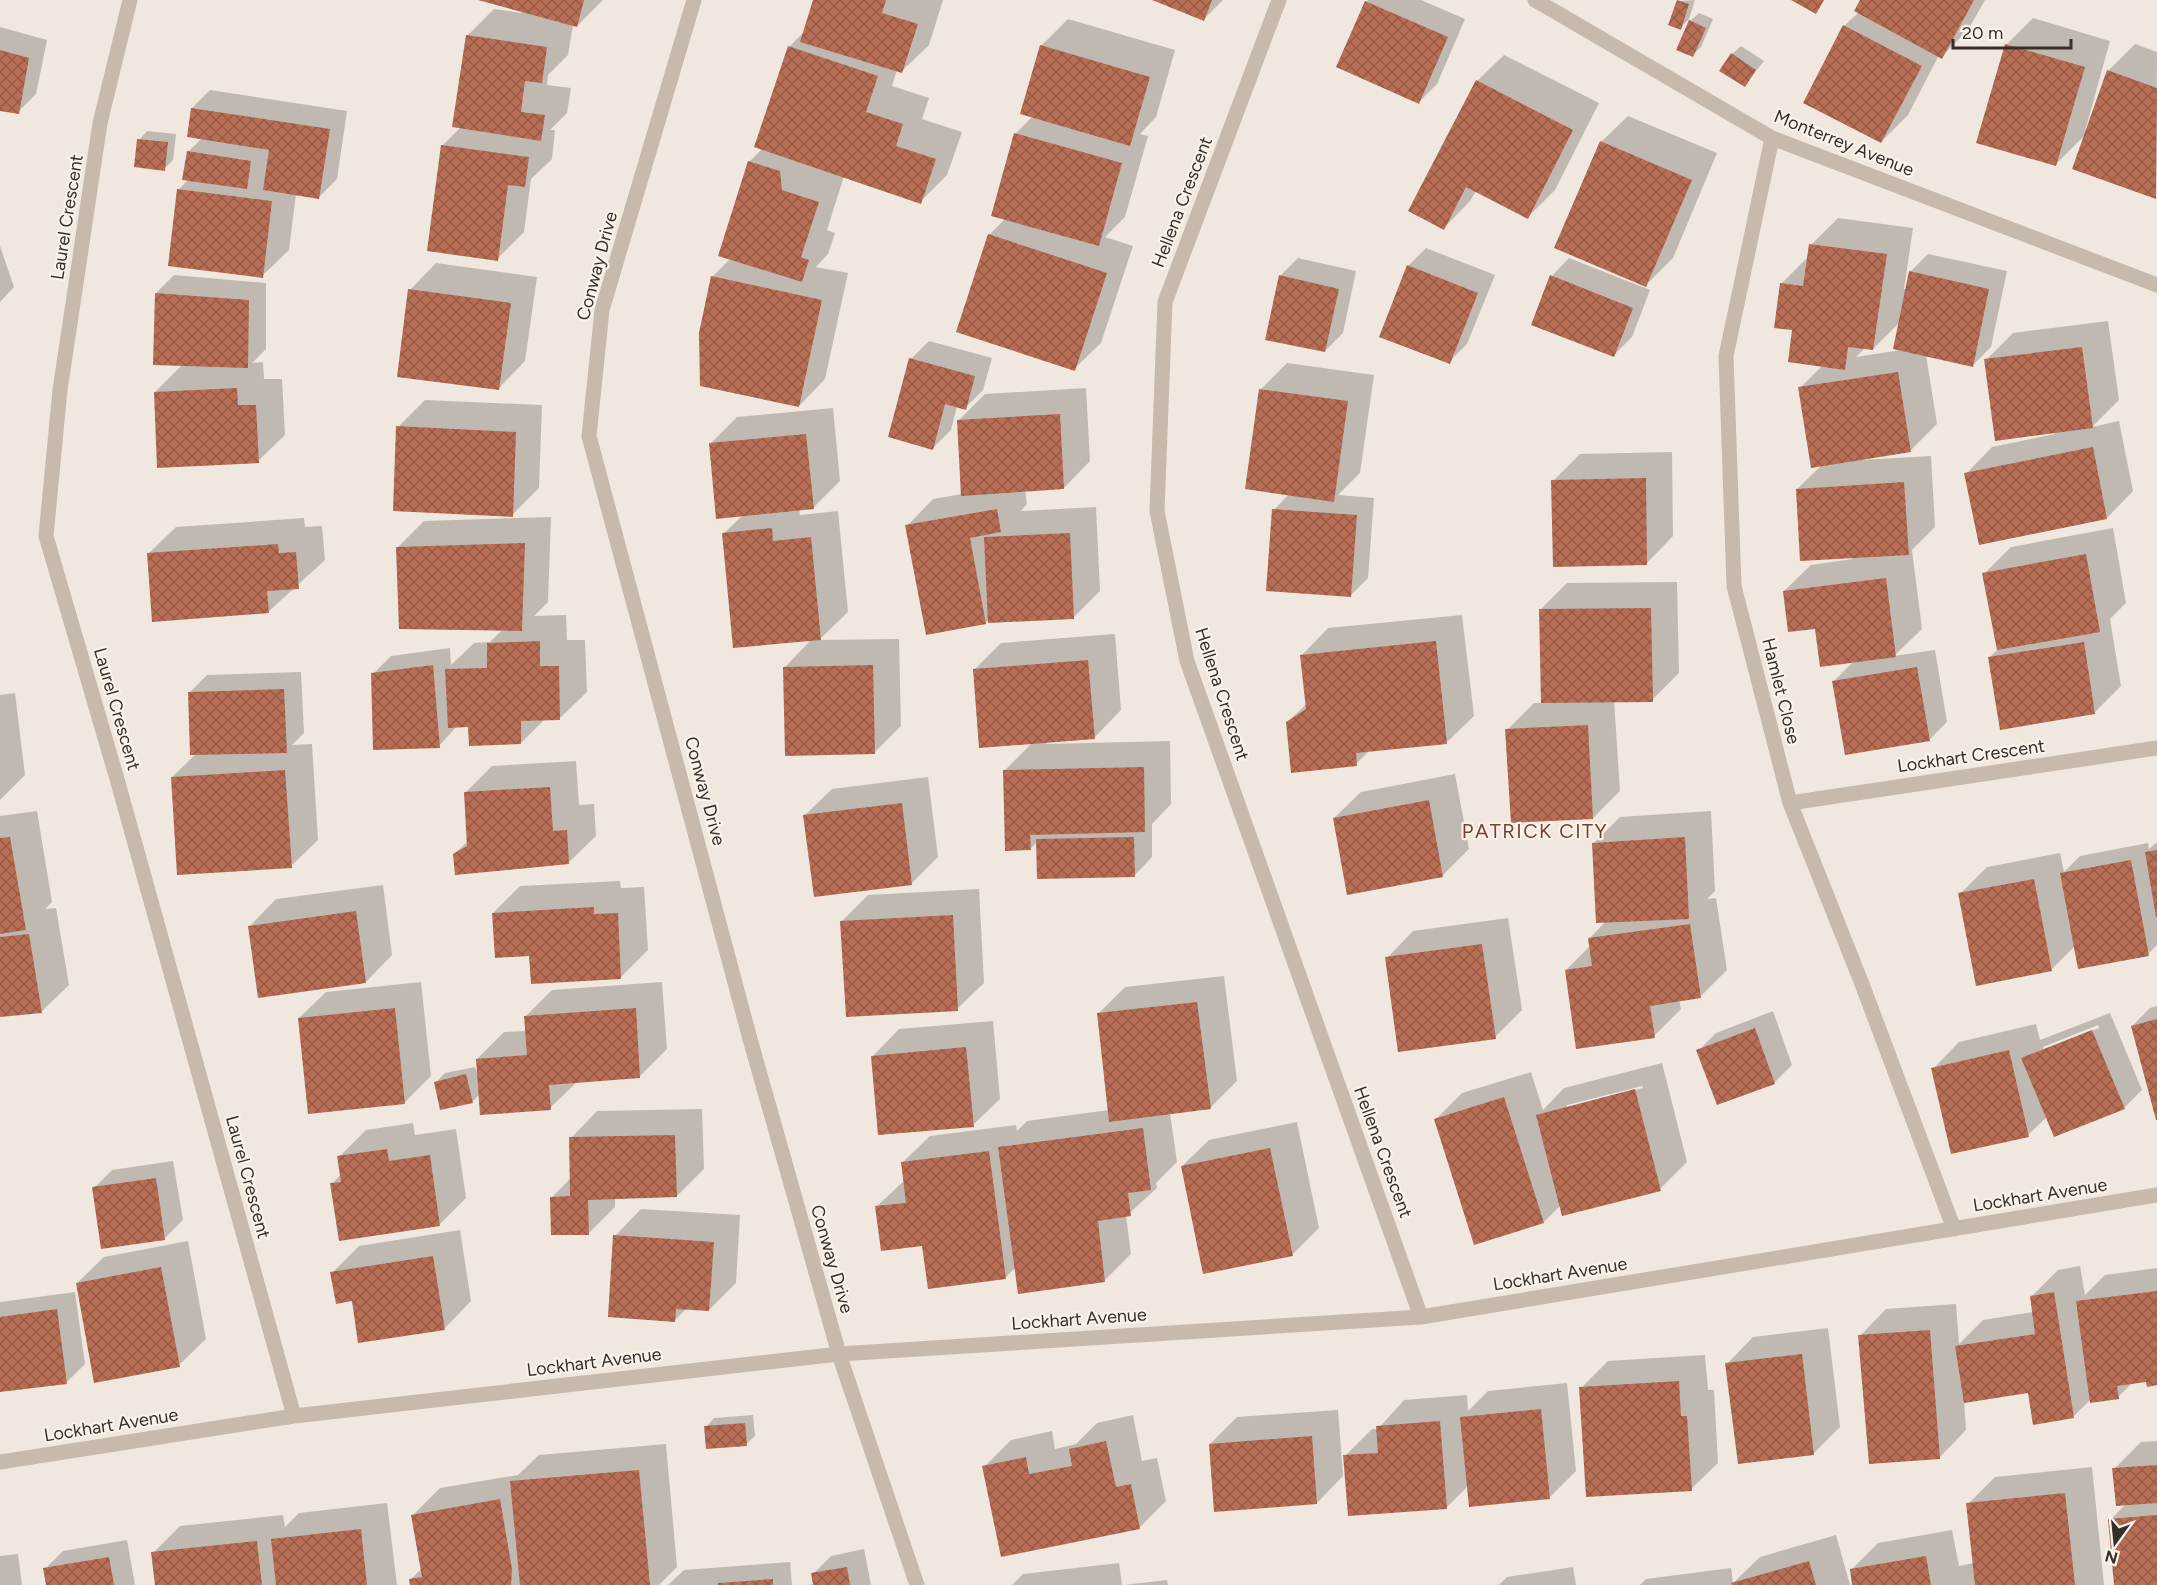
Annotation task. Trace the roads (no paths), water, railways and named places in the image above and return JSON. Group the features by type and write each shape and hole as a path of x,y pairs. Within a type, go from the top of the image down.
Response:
{"street":[{"name":"Laurel Crescent","path":"130,0 100,123 60,390 46,536 139,857 294,1416"},
{"name":"Conway Drive","path":"694,0 602,310 589,436 750,1039 839,1354 917,1585"},
{"name":"Hellena Crescent","path":"1279,0 1165,302 1157,512 1187,661 1421,1317"},
{"name":"Monterrey Avenue","path":"1535,0 1772,138 2157,285"},
{"name":"Hamlet Close","path":"1772,138 1726,356 1734,586 1790,803 1862,984 1954,1229"},
{"name":"Lockhart Crescent","path":"1790,803 2157,748"},
{"name":"Lockhart Avenue","path":"0,1462 294,1416 839,1354 1421,1317 2157,1195"}],"district":[{"name":"PATRICK CITY","path":"1535,831"}]}
